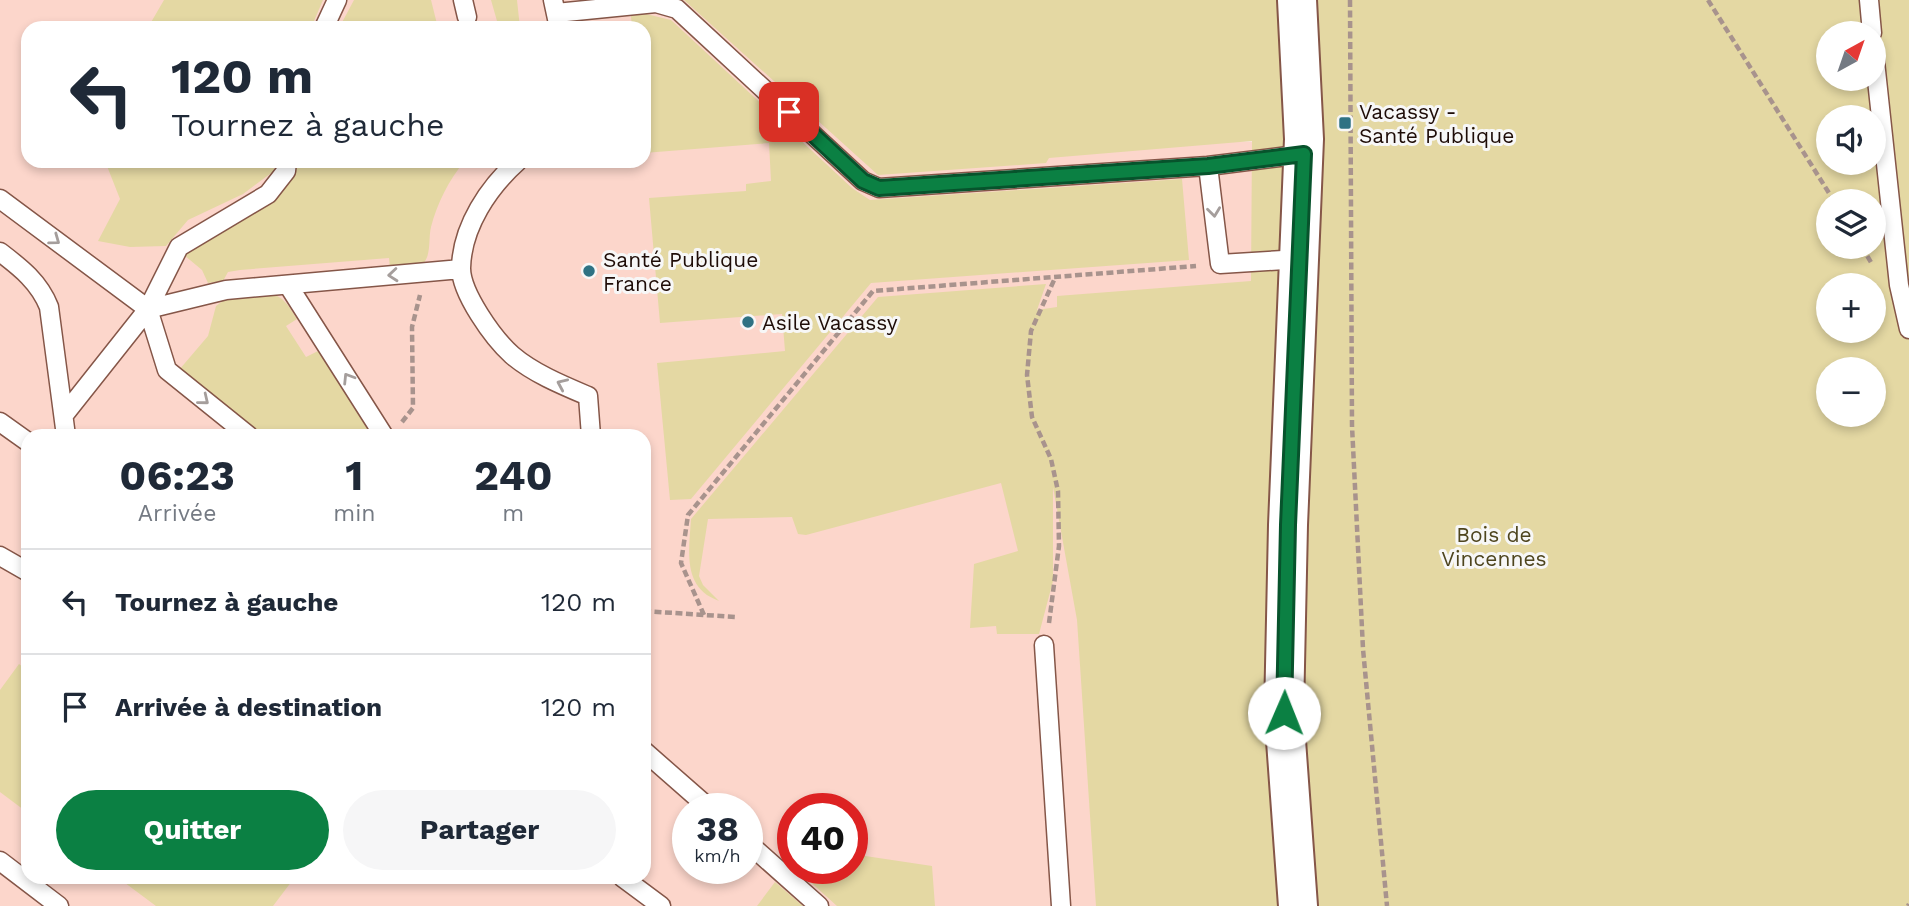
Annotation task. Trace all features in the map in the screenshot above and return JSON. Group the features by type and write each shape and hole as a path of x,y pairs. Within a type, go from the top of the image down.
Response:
{"street":[{"path":"1297,0 1304,154 1288,525 1284,713 1298,906"}],"lane":[{"path":"327,21 337,0"},
{"path":"1869,0 1871,21"},
{"path":"556,14 656,4 677,9 863,181 879,188 1208,166 1304,154"},
{"path":"1878,91 1899,285 1909,329"},
{"path":"1208,166 1220,264 1300,259"},
{"path":"64,415 148,309 179,247 268,194 286,168"},
{"path":"511,168 487,193 475,215 461,269 481,321 513,356 550,379 588,396 590,429"},
{"path":"0,199 148,309 167,370 240,429"},
{"path":"0,252 28,274 43,292 49,307 65,429"},
{"path":"148,309 226,290 461,269"},
{"path":"288,285 390,429"},
{"path":"0,422 21,437"},
{"path":"0,556 21,568"},
{"path":"1044,645 1062,906"},
{"path":"651,757 692,793"},
{"path":"763,856 819,906"},
{"path":"0,861 21,877"},
{"path":"30,884 59,906"},
{"path":"631,884 661,906"}],"path":[{"path":"1350,0 1352,426 1363,649 1387,906"},
{"path":"1708,0 1826,189"},
{"path":"704,615 681,564 688,515 873,291 1220,264"},
{"path":"393,429 413,408 412,327 422,290 461,269"},
{"path":"1044,645 1056,580 1058,491 1051,459 1032,417 1027,375 1031,331 1055,278"},
{"path":"651,611 735,617"}],"shaded area":[{"path":"0,0 1038,0 1047,140 1252,142 1253,282 1098,906 0,906"}],"green space":[{"path":"164,0 323,0 314,21 152,21"},
{"path":"354,0 431,0 436,21 343,21"},
{"path":"491,0 517,0 519,21 497,21"},
{"name":"Bois de Vincennes","path":"684,0 1909,0 1909,906 1096,906 1077,620 1053,487 1053,581 1039,634 997,634 996,626 970,628 974,564 1018,551 1001,483 806,535 798,534 792,517 708,519 699,576 703,585 719,601 707,595 693,578 690,567 691,519 878,297 1046,284 1037,310 1057,307 1057,296 1251,281 1252,141 1049,158 1046,163 878,175"},
{"path":"646,14 671,20 852,188 870,200 1182,179 1189,260 871,283 691,499 670,500 657,363 785,351 782,314 660,323 649,198 746,191 746,184 771,181 769,143 651,152 651,21 631,21 631,16"},
{"path":"108,168 274,168 274,171 243,194 188,220 166,246 130,247 98,241 120,199"},
{"path":"295,168 460,168 440,201 431,227 427,257 422,265 390,268 389,258 240,270 228,272 223,281 208,283 202,270 184,255 263,205 277,194"},
{"path":"267,293 282,299 297,319 286,326 306,357 318,351 368,429 253,429 179,370 208,336 216,306 228,297"},
{"path":"19,664 21,666 21,808 0,792 0,690"},
{"path":"868,856 932,866 935,906 837,906 813,884 868,884"},
{"path":"775,882 803,906 757,906"},
{"path":"126,884 290,884 273,906 156,906"}],"place":[{"name":"Vacassy - Santé Publique","path":"1345,123"},
{"name":"Santé Publique France","path":"589,271"},
{"name":"Asile Vacassy","path":"748,322"}],"route":[{"path":"789,112 863,181 879,188 1208,166 1304,154 1288,525 1284,713"}]}
